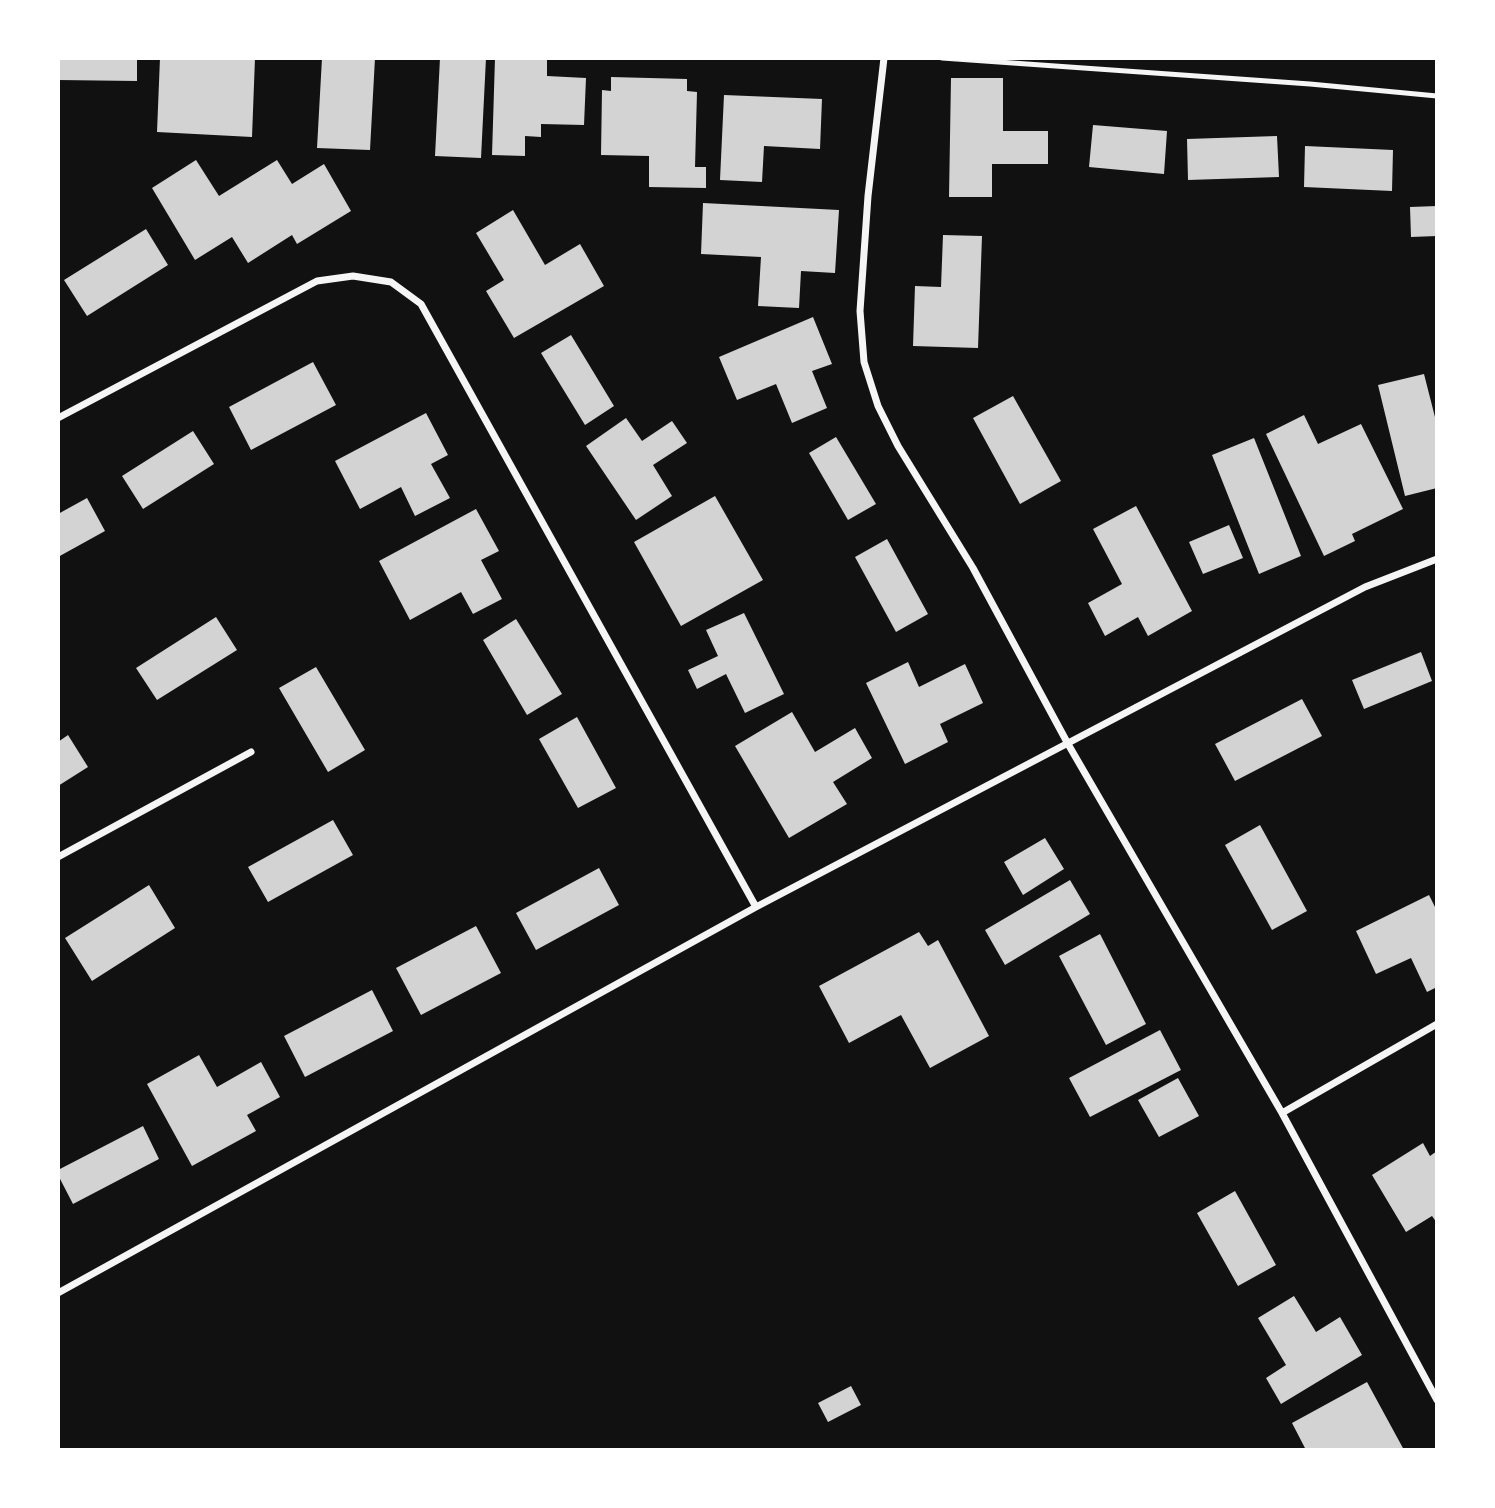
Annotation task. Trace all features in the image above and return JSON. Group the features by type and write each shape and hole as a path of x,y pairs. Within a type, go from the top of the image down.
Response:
{"street":[{"path":"884,58 860,311 864,362 878,406 898,446 973,568 1068,744 1282,1113 1437,1400"},
{"path":"58,418 317,281 353,276 391,282 421,304 756,907"},
{"path":"58,1293 756,907 1365,587 1437,559"},
{"path":"58,857 251,752"},
{"path":"1282,1113 1437,1024"}],"lane":[{"path":"942,58 1310,84 1437,96"}],"building":[{"path":"58,58 137,58 137,81 58,80"},
{"path":"160,58 255,58 252,137 157,132"},
{"path":"322,58 375,58 370,150 317,148"},
{"path":"440,58 486,58 481,158 435,156"},
{"path":"495,58 547,60 547,76 586,78 584,125 541,124 541,137 525,136 525,156 492,155"},
{"path":"611,77 687,79 687,91 697,92 695,167 706,167 706,188 649,187 649,156 601,155 602,90 611,91"},
{"path":"951,78 1003,78 1003,131 1048,131 1048,164 992,164 992,197 949,197"},
{"path":"724,95 822,99 820,149 764,146 762,182 720,180"},
{"path":"1093,125 1167,131 1164,174 1089,167"},
{"path":"1277,136 1279,177 1188,180 1187,139"},
{"path":"1305,146 1393,150 1392,191 1304,187"},
{"path":"196,160 219,196 277,160 292,184 324,164 351,211 297,244 292,235 248,263 232,237 195,260 152,188"},
{"path":"703,203 839,210 835,273 801,271 799,308 758,306 761,257 701,254"},
{"path":"1437,206 1437,236 1411,237 1410,207"},
{"path":"513,210 545,265 580,244 604,286 514,338 486,291 504,280 476,233"},
{"path":"146,229 168,265 87,316 64,280"},
{"path":"943,235 982,236 978,348 913,346 915,286 941,287"},
{"path":"813,317 832,364 812,371 827,408 792,423 776,384 737,400 719,357"},
{"path":"571,335 614,406 585,425 541,353"},
{"path":"313,362 336,405 251,450 229,407"},
{"path":"1424,374 1437,425 1437,488 1405,496 1378,385"},
{"path":"1013,396 1061,481 1020,504 973,418"},
{"path":"426,413 448,455 431,464 450,498 415,516 401,487 360,509 335,461"},
{"path":"1304,415 1318,444 1361,424 1403,509 1352,534 1355,541 1324,556 1266,434"},
{"path":"626,418 642,441 672,421 687,443 653,465 672,496 636,520 586,446"},
{"path":"193,431 214,464 143,509 122,476"},
{"path":"836,437 876,504 848,520 809,453"},
{"path":"1254,438 1301,556 1259,574 1212,455"},
{"path":"715,496 763,580 681,626 634,542"},
{"path":"87,498 105,531 58,557 58,514"},
{"path":"1136,506 1192,611 1148,636 1138,617 1105,636 1088,603 1122,584 1093,529"},
{"path":"476,509 499,551 481,560 502,599 473,614 461,592 410,620 379,561"},
{"path":"1229,525 1243,558 1203,574 1189,542"},
{"path":"887,539 928,614 896,632 855,557"},
{"path":"744,613 784,694 745,713 726,674 697,689 688,670 718,656 706,630"},
{"path":"216,617 237,650 157,700 136,668"},
{"path":"516,619 562,694 527,715 483,640"},
{"path":"1421,652 1432,681 1364,709 1352,680"},
{"path":"908,662 919,687 965,664 983,703 940,724 948,742 905,764 866,683"},
{"path":"316,667 365,750 328,772 279,688"},
{"path":"1302,699 1322,736 1235,781 1215,744"},
{"path":"792,712 815,752 855,728 872,758 833,782 847,804 789,838 735,746"},
{"path":"577,717 616,788 578,808 539,739"},
{"path":"68,735 88,767 58,786 58,742"},
{"path":"333,820 353,855 268,902 248,867"},
{"path":"1260,825 1307,911 1272,930 1225,845"},
{"path":"1045,838 1064,869 1023,895 1004,862"},
{"path":"599,868 619,905 536,950 516,913"},
{"path":"1070,880 1090,914 1005,965 985,930"},
{"path":"149,885 175,928 92,981 65,938"},
{"path":"1429,895 1437,911 1437,987 1427,992 1411,958 1376,974 1356,931"},
{"path":"476,926 501,973 421,1015 396,968"},
{"path":"919,932 928,946 938,940 989,1036 930,1068 901,1015 849,1043 819,986"},
{"path":"1100,934 1146,1024 1106,1045 1059,956"},
{"path":"372,990 393,1031 305,1077 284,1036"},
{"path":"1160,1030 1181,1070 1090,1117 1069,1078"},
{"path":"199,1055 217,1087 261,1062 280,1097 247,1115 256,1131 192,1166 147,1084"},
{"path":"1178,1078 1199,1116 1159,1137 1138,1100"},
{"path":"143,1126 159,1159 73,1204 58,1170"},
{"path":"1423,1143 1430,1156 1437,1151 1437,1223 1432,1216 1406,1232 1372,1175"},
{"path":"1235,1191 1276,1265 1238,1286 1197,1213"},
{"path":"1294,1296 1316,1332 1340,1317 1362,1355 1281,1404 1266,1378 1286,1365 1258,1318"},
{"path":"1367,1382 1404,1450 1306,1450 1292,1423"},
{"path":"851,1386 861,1405 828,1422 818,1403"}]}
